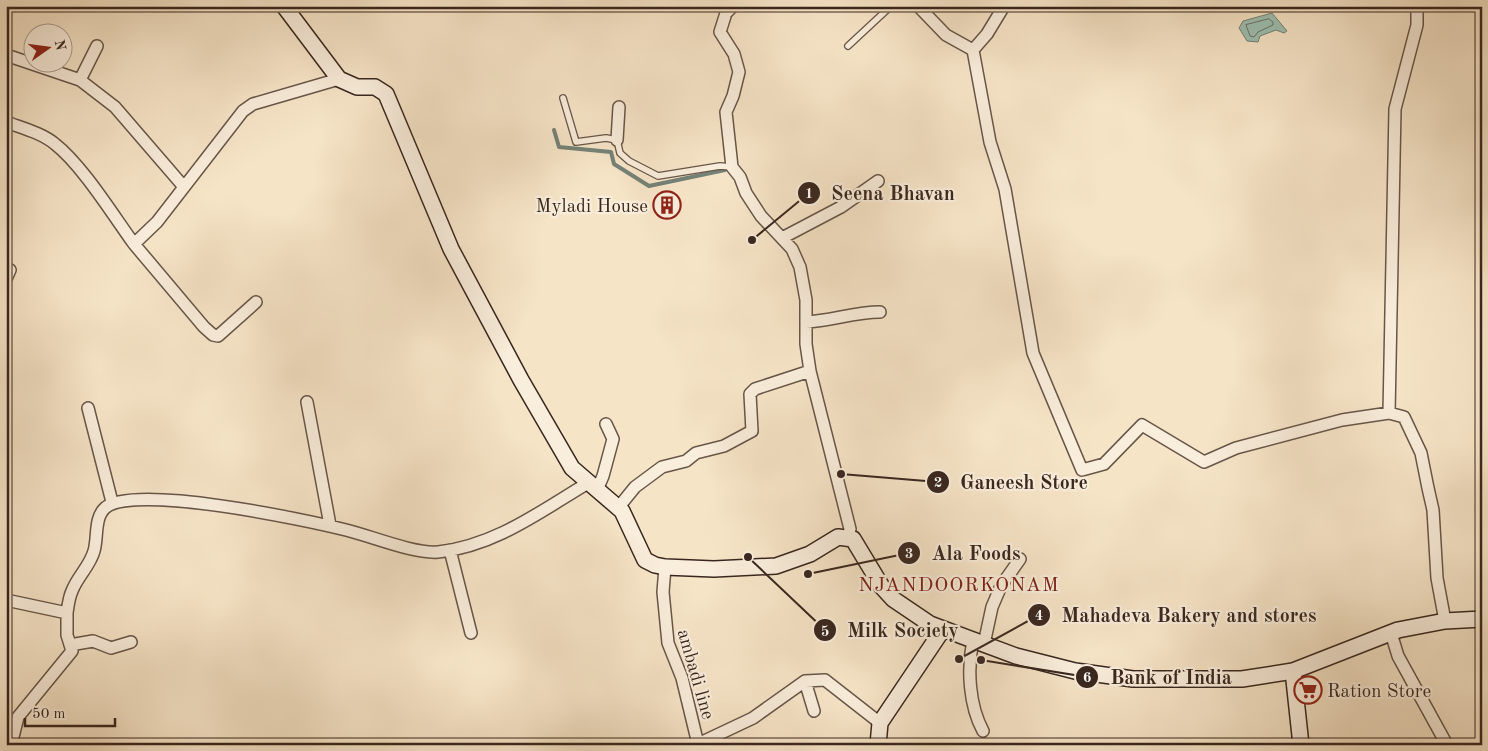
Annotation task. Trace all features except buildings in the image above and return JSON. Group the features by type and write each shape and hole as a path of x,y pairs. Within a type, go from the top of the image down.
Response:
{"main road":[{"path":"284,6 339,79 356,87 375,86 386,94 451,249 572,468 618,508 645,560 665,567 776,566 810,554 838,537 853,539 882,587 893,599 930,624 1016,656 1075,671 1133,679 1242,679 1293,671 1391,633 1445,621 1482,619"},
{"path":"878,745 880,723 942,629"},
{"path":"1293,671 1301,745"}],"street":[{"path":"918,6 946,35 973,50"},
{"path":"973,50 987,34 1004,6"},
{"path":"1389,413 1395,109 1417,25 1418,6"},
{"path":"725,9 720,32 734,54 739,72 726,112 732,167 740,177 746,193 761,216 792,249 800,268 806,300 806,344 810,371 850,529 848,538"},
{"path":"80,80 97,46"},
{"path":"973,50 990,142 1005,189 1033,352 1082,470 1104,464 1142,425 1204,462 1236,448 1317,426 1389,413 1404,417 1408,420 1421,453 1432,510 1437,578 1445,621"},
{"path":"6,55 80,80 115,107 184,187"},
{"path":"134,244 157,222 243,111 253,104 339,79"},
{"path":"617,140 619,107"},
{"path":"6,122 30,130 55,144 78,168 134,244 204,327 213,335 218,336 225,331 256,302"},
{"path":"782,238 841,207 878,181"},
{"path":"806,322 822,321 860,312 880,312"},
{"path":"618,508 635,487 662,467 686,461 696,453 724,446 752,431 750,394 755,389 810,371"},
{"path":"307,402 330,525"},
{"path":"88,408 112,502"},
{"path":"11,745 18,717 72,651 67,635 67,613 72,591 86,570 94,551 100,514 112,502 142,499 266,512 330,525 402,546 436,552 450,550 492,540 592,486 603,476 612,439 606,424"},
{"path":"450,550 471,633"},
{"path":"983,731 976,719 969,670 1000,586 1020,558"},
{"name":"ambadi line","path":"665,567 663,592 668,643 682,678 698,744 741,725 805,681"},
{"path":"6,600 67,613"},
{"path":"1391,633 1398,656 1447,745"},
{"path":"70,644 92,641 111,648 131,642"},
{"path":"814,711 805,681 825,680 880,723"}],"lane":[{"path":"848,46 891,6"},
{"path":"563,98 576,142 606,138 617,140 620,153 630,161 658,176 720,166 732,167"}],"water":[{"path":"1272,13 1287,31 1284,33 1276,30 1260,36 1258,42 1247,41 1239,28 1243,21"}],"waterway":[{"path":"554,130 559,147 611,152 614,164 649,186 725,170"}],"place":[{"name":"Myladi House","path":"667,205"},
{"name":"Seena Bhavan","path":"752,240"},
{"name":"Ganeesh Store","path":"841,474"},
{"name":"Milk Society","path":"748,557"},
{"name":"Ala Foods","path":"808,574"},
{"name":"Mahadeva Bakery and stores","path":"959,659"},
{"name":"Bank of India","path":"981,660"},
{"name":"Ration Store","path":"1308,690"}],"district":[{"name":"NJANDOORKONAM","path":"959,584"}]}
